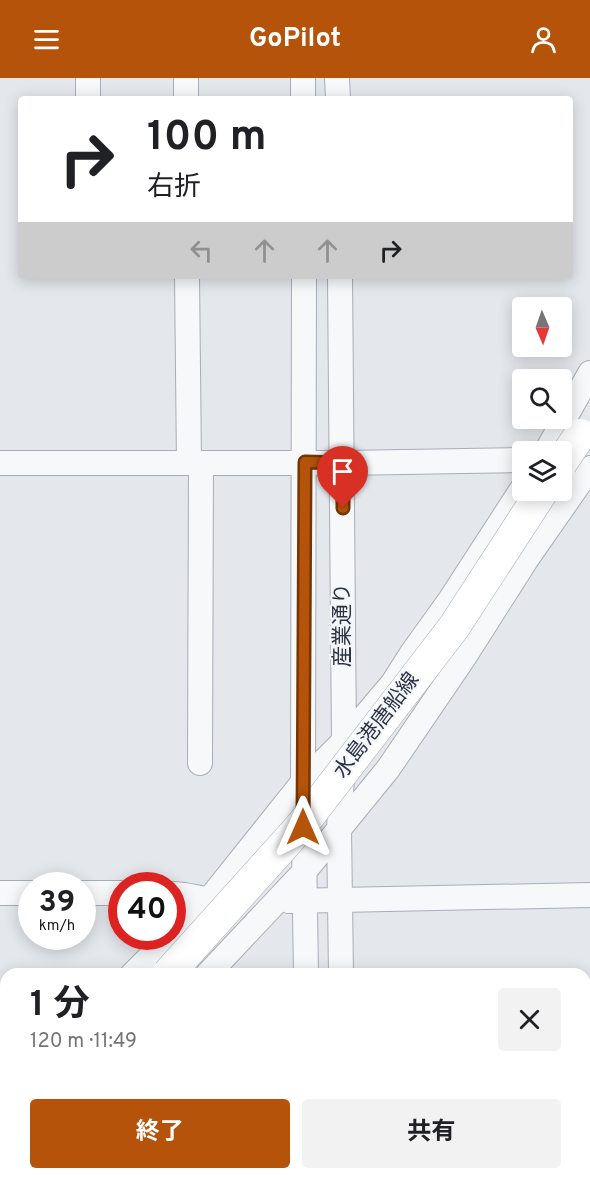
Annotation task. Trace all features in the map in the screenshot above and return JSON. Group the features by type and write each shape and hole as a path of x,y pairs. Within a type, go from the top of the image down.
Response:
{"main road":[{"path":"572,451 586,438"},
{"name":"水島港唐船線","path":"173,968 302,825 453,627 536,501"}],"street":[{"path":"88,78 88,96"},
{"path":"186,78 186,96"},
{"path":"303,78 303,96"},
{"path":"338,78 338,96"},
{"path":"187,279 195,463 200,763"},
{"name":"産業通り","path":"304,279 303,782 306,968"},
{"name":"産業通り","path":"340,279 344,741 339,829 341,968"},
{"path":"552,441 590,373"},
{"path":"0,463 343,463 512,460"},
{"path":"214,968 304,872 387,769 463,660 526,560 590,468"},
{"path":"186,922 208,901 303,782 344,741 393,683 514,501"},
{"path":"0,892 18,893"},
{"path":"186,894 208,901 341,901 590,895"},
{"path":"139,968 157,950"}],"route":[{"path":"303,827 305,462 343,463 343,508"}]}
